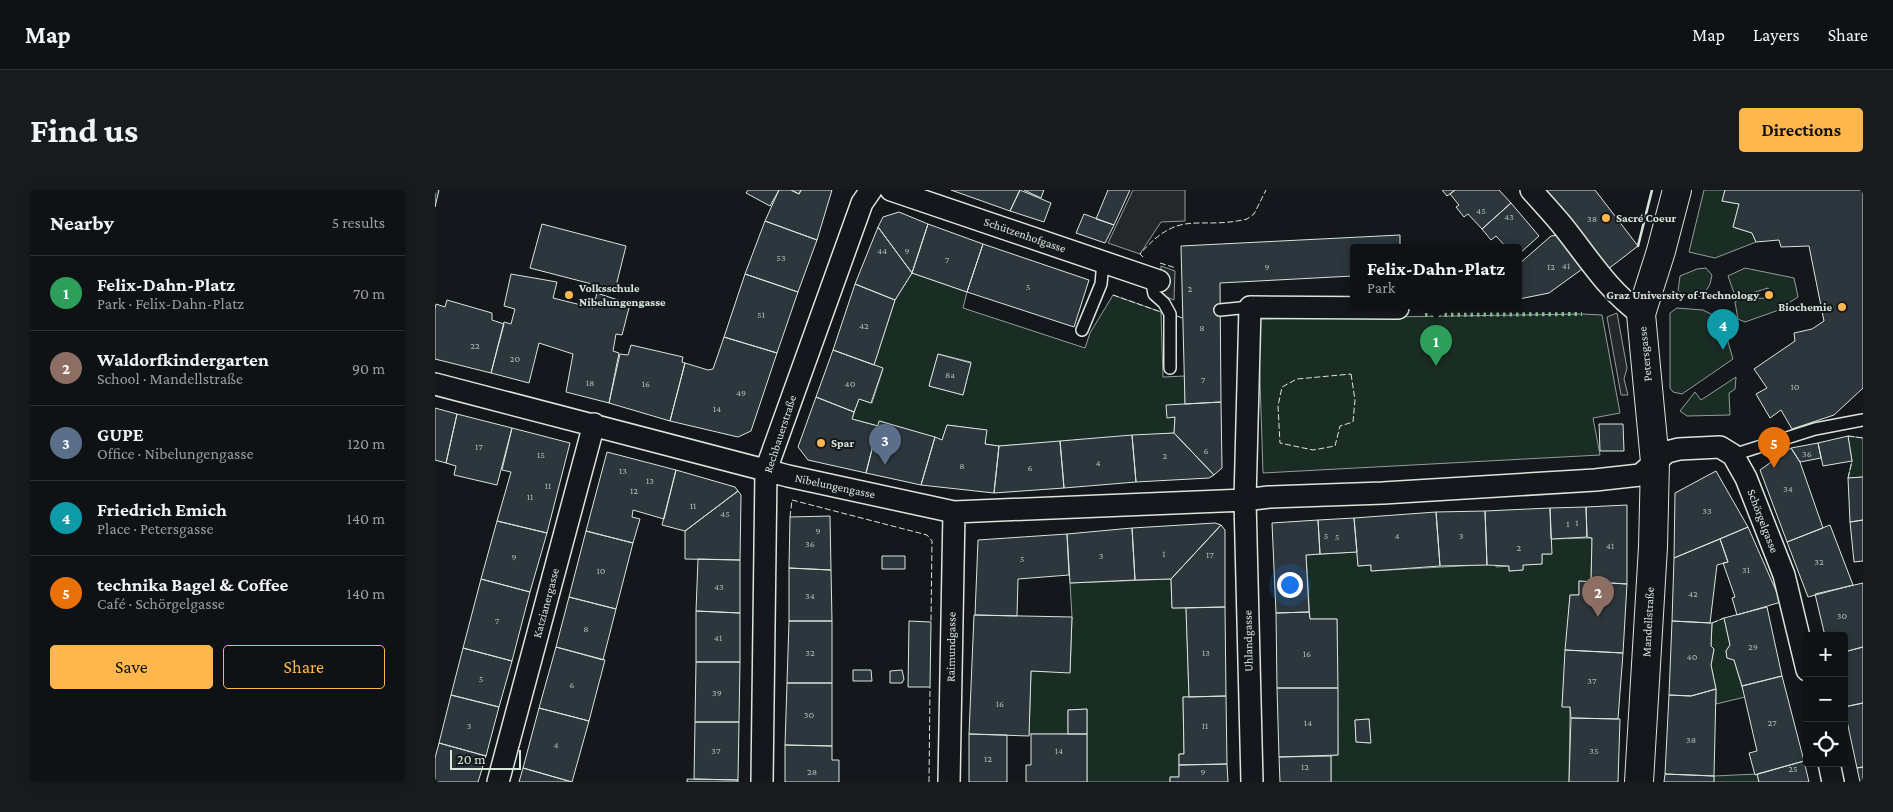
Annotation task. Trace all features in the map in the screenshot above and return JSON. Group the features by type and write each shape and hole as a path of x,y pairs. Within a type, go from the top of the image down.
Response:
{"main road":[{"name":"Petersgasse","path":"1655,462 1641,314 1661,251 1677,190"},
{"name":"Mandellstraße","path":"1639,782 1653,547 1655,462"}],"street":[{"name":"Rechbauerstraße","path":"762,782 766,470 861,203 871,190"},
{"name":"Schützenhofgasse","path":"891,190 1155,279"},
{"path":"1531,190 1562,225 1610,287 1627,304 1641,314"},
{"path":"1250,307 1350,308"},
{"name":"Uhlandgasse","path":"1250,307 1245,500 1252,782"},
{"name":"Nibelungengasse","path":"435,384 766,470 954,512 1245,500 1269,496 1383,493 1595,480 1640,475 1655,462"},
{"name":"Katzianergasse","path":"498,782 594,424"},
{"path":"1655,462 1667,452 1705,446 1720,447 1733,455"},
{"name":"Schörgelgasse","path":"1733,455 1746,478 1784,575 1803,653"},
{"name":"Raimundgasse","path":"949,782 954,512"},
{"path":"1830,767 1833,782"}],"lane":[{"path":"1082,330 1101,284 1103,262"},
{"path":"1155,279 1154,294 1165,303 1170,314 1170,368"},
{"path":"1220,310 1250,307"},
{"path":"1733,455 1815,428 1863,420"}],"green space":[{"path":"1704,190 1725,190 1722,201 1739,204 1733,227 1752,233 1756,242 1715,258 1689,252"},
{"path":"1706,268 1712,275 1710,284 1703,296 1690,298 1678,291 1680,276 1697,269"},
{"path":"1745,268 1794,278 1798,297 1776,311 1745,322 1738,319 1735,302 1739,299 1770,298 1768,288 1739,297 1734,293 1728,276"},
{"path":"912,273 967,292 963,308 1085,348 1090,333 1113,295 1161,312 1163,377 1185,376 1185,404 1175,417 1174,433 999,446 985,444 986,430 947,425 942,440 880,421 878,426 852,419 859,399 872,403 883,369 874,365 895,300","holes":["938,354 971,362 963,395 929,386"]},
{"path":"1677,308 1703,310 1715,316 1724,328 1733,359 1682,394 1673,392 1670,388 1670,313"},
{"path":"1602,315 1620,413 1593,418 1600,455 1263,473 1258,319"},
{"path":"1736,377 1735,389 1729,393 1730,415 1687,416 1680,411 1695,392 1701,400"},
{"path":"1848,436 1863,438 1863,477 1848,478 1852,461"},
{"path":"1592,538 1591,582 1579,581 1579,595 1570,595 1562,706 1570,707 1569,782 1331,782 1331,756 1338,755 1337,619 1310,619 1306,555 1357,552 1358,566 1371,565 1371,571 1496,564 1496,567 1509,566 1509,571 1523,570 1523,565 1542,564 1542,554 1551,554 1551,539","holes":["1369,719 1370,743 1356,742 1355,720"]},
{"path":"1171,579 1172,608 1186,608 1189,697 1183,697 1184,754 1179,754 1179,777 1170,777 1170,782 1087,782 1087,709 1068,710 1068,734 1029,734 1031,671 1070,672 1072,617 1070,583"},
{"path":"1724,618 1730,645 1726,651 1727,658 1734,660 1745,697 1716,704 1716,689 1711,665 1714,649 1711,646 1712,623"},
{"path":"1757,774 1759,782 1714,782 1714,776"}],"shaded area":[{"path":"1133,190 1185,190 1185,221 1161,222 1140,254 1108,243"},
{"path":"1161,266 1175,271 1174,300 1159,294"},
{"path":"1617,313 1627,368 1624,379 1628,395 1621,395 1607,317"}],"building":[{"path":"435,190 439,190 435,207"},
{"path":"748,190 779,190 770,206 746,193"},
{"path":"779,190 791,190 799,194 801,190 832,190 817,240 765,221"},
{"path":"791,190 801,190 799,194"},
{"path":"951,190 1020,190 1010,211"},
{"path":"1020,190 1051,203 1044,222 1010,211"},
{"path":"1024,190 1044,190 1041,198"},
{"path":"1108,190 1130,190 1114,225 1096,219"},
{"path":"1442,190 1455,190 1447,196"},
{"path":"1455,190 1499,190 1511,203 1482,229 1468,214 1464,217 1456,207 1459,205 1450,194"},
{"name":"Sacré Coeur","path":"1545,190 1595,190 1638,246 1607,270"},
{"name":"Biochemie","path":"1725,190 1863,190 1863,388 1834,415 1792,429 1781,410 1770,418 1756,394 1767,388 1754,369 1795,341 1794,333 1812,329 1824,321 1809,246 1781,247 1779,240 1756,242 1752,233 1733,227 1739,204 1722,201"},
{"path":"1511,203 1539,236 1522,251 1522,244 1503,244 1496,236 1491,240 1482,229"},
{"path":"899,212 928,224 912,273 878,227 883,217"},
{"path":"1084,214 1114,225 1105,243 1076,233"},
{"path":"765,221 817,240 798,292 745,274"},
{"path":"542,224 626,246 615,290 530,268"},
{"path":"928,224 983,244 967,292 912,273"},
{"path":"878,227 912,273 895,300 855,284"},
{"path":"1400,235 1400,244 1350,244 1350,276 1220,283 1221,402 1185,404 1181,246"},
{"path":"1559,235 1585,267 1549,293 1522,298 1522,261 1551,236"},
{"path":"983,244 1089,280 1074,327 967,292"},
{"path":"511,274 557,282 553,298 593,308 597,293 630,304 622,335 616,334 613,351 619,353 609,403 566,392 573,354 539,343 529,383 491,373 504,322 511,324 515,309 504,306"},
{"path":"745,274 798,292 777,353 724,337"},
{"path":"855,284 895,300 874,365 833,350"},
{"path":"447,300 492,313 492,320 504,324 491,373 435,359 436,304 445,307"},
{"path":"724,337 777,353 751,431 738,437 670,421 685,363 708,370 713,369"},
{"path":"631,345 683,357 682,362 685,363 670,421 609,403 620,354 628,355"},
{"path":"833,350 883,368 871,403 859,399 854,412 816,397"},
{"path":"938,354 971,363 963,395 929,386"},
{"path":"816,397 854,412 852,419 878,426 866,473 808,460 798,447"},
{"path":"1221,402 1222,468 1214,475 1174,433 1175,417 1167,418 1166,405"},
{"path":"435,408 457,414 446,463 435,460"},
{"path":"457,414 512,428 497,485 454,475 456,466 446,463"},
{"path":"879,421 935,437 921,485 866,473"},
{"path":"1599,424 1623,424 1624,451 1600,451"},
{"path":"947,425 987,430 985,444 999,446 994,493 921,485 935,437 942,440"},
{"path":"512,428 570,443 547,533 497,521 511,472 502,470"},
{"path":"1174,433 1214,475 1209,478 1136,482 1132,435"},
{"path":"1132,435 1136,482 1064,488 1060,441"},
{"path":"1848,436 1852,461 1823,466 1818,443"},
{"path":"1060,441 1064,488 994,493 999,446"},
{"path":"1818,443 1821,458 1800,462 1791,448"},
{"path":"1791,448 1800,462 1823,528 1787,542 1760,470"},
{"path":"607,452 676,470 664,519 633,510 632,517 640,519 633,543 586,531"},
{"path":"676,470 735,487 738,491 685,531 662,525"},
{"path":"1716,471 1748,527 1674,558 1675,493"},
{"path":"1863,477 1863,520 1850,522 1848,478"},
{"path":"738,491 741,495 740,560 685,559 685,531"},
{"path":"1627,505 1627,584 1591,582 1592,538 1587,537 1586,507"},
{"path":"1586,507 1587,537 1551,539 1550,508"},
{"path":"1550,508 1552,554 1542,554 1542,564 1523,565 1523,570 1509,571 1509,566 1487,565 1485,511"},
{"path":"1485,511 1487,565 1440,566 1436,512"},
{"path":"1436,512 1440,566 1371,571 1371,565 1358,566 1354,518"},
{"path":"830,516 831,570 789,568 790,517"},
{"path":"1354,518 1357,552 1320,554 1318,520"},
{"path":"1318,520 1320,554 1306,555 1309,612 1276,613 1272,523"},
{"path":"1863,520 1863,561 1854,562 1850,522"},
{"path":"497,521 547,533 530,592 481,579"},
{"path":"1215,523 1221,525 1171,579 1135,580 1132,528"},
{"path":"1221,525 1225,530 1225,607 1172,608 1171,579"},
{"path":"1830,525 1853,585 1808,597 1787,542"},
{"path":"1748,527 1781,602 1737,615 1732,598 1735,597 1723,563 1728,562 1720,539"},
{"path":"1132,528 1135,580 1070,583 1067,534"},
{"path":"586,531 633,543 616,609 569,597"},
{"path":"1067,534 1069,575 1018,579 1017,616 975,615 978,540"},
{"path":"1720,539 1728,562 1717,565 1710,623 1672,621 1674,558"},
{"path":"882,556 905,556 905,569 882,569"},
{"path":"698,559 740,560 740,613 696,611"},
{"path":"789,568 831,570 832,621 789,621"},
{"path":"481,579 530,592 512,661 463,648"},
{"path":"1579,581 1627,584 1623,653 1565,650 1570,595 1579,595"},
{"path":"1863,583 1863,647 1848,651 1848,632 1824,632 1815,594"},
{"path":"569,597 616,609 603,660 556,647"},
{"path":"1225,607 1226,696 1189,697 1186,608"},
{"path":"1767,607 1782,676 1742,686 1734,660 1727,658 1726,651 1730,645 1724,618"},
{"path":"696,611 740,613 740,662 696,662"},
{"path":"1309,612 1310,619 1337,619 1338,688 1277,688 1276,613"},
{"path":"974,615 1072,617 1070,673 1031,671 1029,736 969,734"},
{"path":"789,621 832,621 832,683 787,683"},
{"path":"909,621 931,622 930,687 908,687"},
{"path":"1672,621 1712,623 1711,646 1714,649 1711,665 1716,689 1691,696 1669,695"},
{"path":"556,647 605,660 589,721 539,708"},
{"path":"1863,647 1863,703 1848,706 1848,677 1848,651"},
{"path":"463,648 512,661 499,707 451,695"},
{"path":"1565,650 1623,653 1618,719 1571,718 1570,707 1562,707"},
{"path":"696,662 740,662 739,722 695,722"},
{"path":"853,670 871,670 872,681 853,681"},
{"path":"902,670 904,679 902,683 890,683 890,671"},
{"path":"1782,676 1803,761 1755,775 1749,753 1757,751 1742,686"},
{"path":"787,683 832,683 832,746 785,745"},
{"path":"1277,688 1338,688 1338,755 1279,757"},
{"path":"1716,689 1714,776 1665,774 1669,695 1691,696"},
{"path":"451,695 499,707 486,756 439,743"},
{"path":"1226,696 1227,764 1179,765 1179,754 1184,754 1183,697"},
{"path":"1863,703 1863,767 1857,768 1848,726 1848,706"},
{"path":"539,708 589,721 572,782 523,768"},
{"path":"1087,709 1087,734 1068,734 1068,710"},
{"path":"1571,718 1620,719 1618,782 1569,782"},
{"path":"1369,719 1371,743 1356,742 1355,720"},
{"path":"695,722 739,722 738,780 694,779"},
{"path":"969,734 1007,735 1007,782 969,782"},
{"path":"1031,734 1087,734 1087,782 1026,782 1026,765 1031,765"},
{"path":"439,743 486,756 478,782 435,782 435,758"},
{"path":"785,745 832,746 832,760 839,760 839,782 785,782"},
{"path":"1331,756 1331,782 1280,782 1279,757"},
{"path":"1803,761 1803,767 1805,767 1809,782 1759,782 1757,774"},
{"path":"1227,764 1228,782 1170,782 1170,777 1179,777 1179,765"},
{"path":"1863,767 1863,782 1860,782 1857,768"},
{"path":"523,768 572,782 519,782"},
{"path":"1665,774 1714,776 1714,782 1664,782"},
{"path":"687,779 738,780 738,782 687,782"}],"hedge":[{"path":"1425,315 1582,314"}],"fence":[{"path":"1143,257 1140,254 1154,239 1167,230 1179,225 1247,219 1254,214 1266,190"},
{"path":"1160,263 1176,268"},
{"path":"1113,295 1161,312"},
{"path":"1177,316 1182,318"},
{"path":"1351,374 1355,400 1353,422 1340,426 1335,446 1313,450 1280,443 1278,406 1282,387 1297,379 1351,374"},
{"path":"1848,436 1863,438"},
{"path":"1848,478 1852,461"},
{"path":"790,517 792,500 927,535 932,541 931,622"},
{"path":"1712,623 1724,618"},
{"path":"929,782 930,687"}],"wall":[{"path":"1638,246 1652,190"}],"place":[{"name":"Sacré Coeur","path":"1606,218"},
{"name":"Volksschule Nibelungengasse","path":"569,295"},
{"name":"Graz University of Technology","path":"1769,295"},
{"name":"Biochemie","path":"1842,307"},
{"name":"Friedrich Emich","path":"1723,350"},
{"name":"Felix-Dahn-Platz","path":"1436,366"},
{"name":"Spar","path":"821,443"},
{"name":"GUPE","path":"885,465"},
{"name":"technika Bagel & Coffee","path":"1774,468"},
{"name":"Waldorfkindergarten","path":"1598,617"}]}
